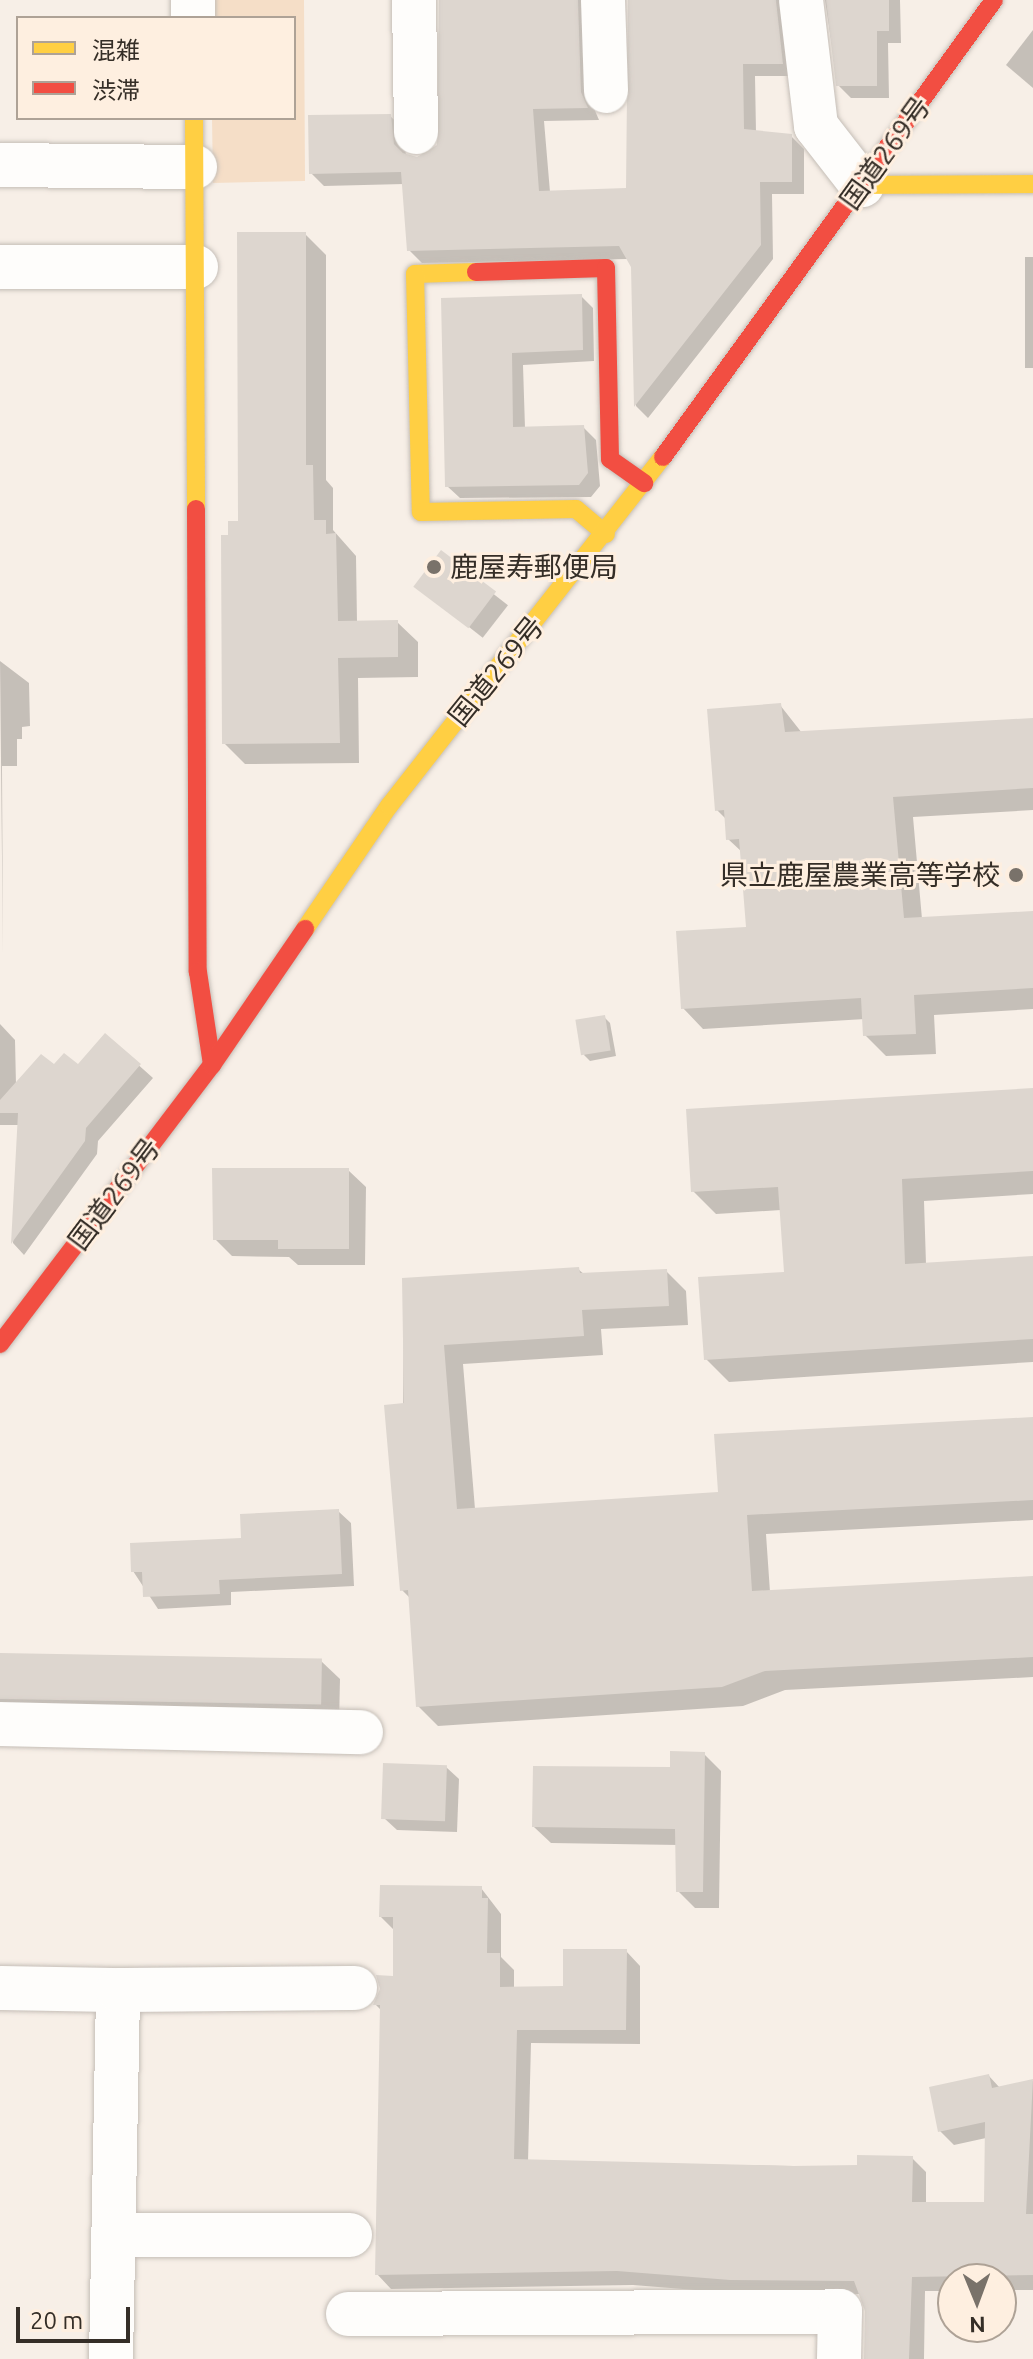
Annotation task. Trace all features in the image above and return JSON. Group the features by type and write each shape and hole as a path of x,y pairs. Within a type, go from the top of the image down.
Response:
{"main road":[{"name":"国道269号","path":"0,1344 212,1065 389,806 606,534 994,0"},
{"path":"194,120 198,972 212,1065"},
{"path":"862,185 1033,184"},
{"path":"606,534 576,509 421,512 415,274 606,268 610,459 644,483"}],"street":[{"path":"414,0 416,132"},
{"path":"603,0 606,91"},
{"path":"801,0 816,126 862,185"},
{"path":"0,165 195,167"},
{"path":"0,267 196,267"},
{"path":"0,1724 361,1732"},
{"path":"0,1988 355,1988"},
{"path":"111,2359 118,1990"},
{"path":"113,2235 350,2235"},
{"path":"348,2314 840,2311 839,2359"}],"shaded area":[{"path":"210,0 304,0 305,181 213,183 212,120 296,120 296,16 211,16"}],"building":[{"path":"439,0 578,0 581,92 588,108 533,109 539,191 626,188 628,0 776,0 783,64 743,64 744,129 792,134 792,182 760,182 761,245 634,407 631,267 619,246 407,251 401,172 309,174 308,115 391,114 394,144 403,153 417,157 437,145"},
{"path":"826,0 889,0 889,31 877,31 877,86 836,86"},
{"path":"237,232 306,232 306,465 313,465 314,520 326,520 326,534 336,533 338,621 398,620 398,657 338,658 340,743 222,744 221,535 228,535 228,521 238,521"},
{"path":"582,294 583,350 512,353 513,427 584,425 588,473 579,485 445,487 441,298"},
{"path":"441,550 496,592 468,628 413,587"},
{"path":"781,703 785,732 1033,718 1033,788 893,797 904,918 1033,911 1033,988 914,995 916,1034 863,1036 861,998 681,1009 676,931 746,927 739,839 726,840 724,810 715,811 707,709"},
{"path":"605,1015 611,1051 581,1055 575,1020"},
{"path":"105,1033 141,1064 86,1128 85,1141 11,1244 18,1113 0,1113 0,1100 41,1054 54,1064 64,1053 78,1064"},
{"path":"1033,1088 1033,1171 902,1179 905,1264 1033,1256 1033,1339 704,1360 698,1277 784,1272 778,1187 691,1192 686,1109"},
{"path":"212,1168 349,1168 349,1249 278,1249 278,1240 213,1240"},
{"path":"579,1267 580,1273 667,1269 669,1306 582,1310 584,1336 444,1345 457,1509 718,1492 714,1434 1033,1417 1033,1500 747,1515 752,1591 1033,1576 1033,1657 765,1671 722,1687 416,1707 408,1590 400,1591 384,1405 404,1403 402,1278"},
{"path":"339,1509 342,1574 219,1580 220,1594 143,1597 142,1572 131,1572 130,1543 241,1538 240,1514"},
{"path":"0,1653 322,1659 321,1705 0,1699"},
{"path":"670,1751 705,1752 703,1892 676,1892 675,1829 532,1827 533,1766 670,1767"},
{"path":"383,1763 447,1765 445,1821 381,1819"},
{"path":"380,1885 482,1886 482,1898 488,1898 487,1953 500,1953 500,1987 563,1986 563,1949 627,1949 626,2030 517,2030 514,2159 793,2166 857,2165 857,2155 913,2156 912,2202 984,2202 985,2122 938,2132 929,2087 989,2074 992,2088 1033,2079 1026,2214 1033,2214 1033,2275 1017,2275 1017,2263 937,2263 937,2277 912,2277 909,2359 864,2359 865,2311 854,2281 730,2280 617,2271 375,2275 380,2005 373,2005 380,1989 376,1975 393,1976 393,1917 379,1917"}],"traffic: slow":[{"path":"194,120 196,509"},
{"path":"862,185 1033,184"},
{"path":"476,272 415,274 421,512 576,509 606,534"},
{"path":"305,929 389,806 663,457"}],"traffic: jam":[{"path":"663,457 994,0"},
{"path":"476,272 606,268 610,459 644,483"},
{"path":"196,509 198,972 212,1065"},
{"path":"0,1344 212,1065 305,929"}],"place":[{"name":"鹿屋寿郵便局","path":"434,567"},
{"name":"県立鹿屋農業高等学校","path":"1016,875"}]}
